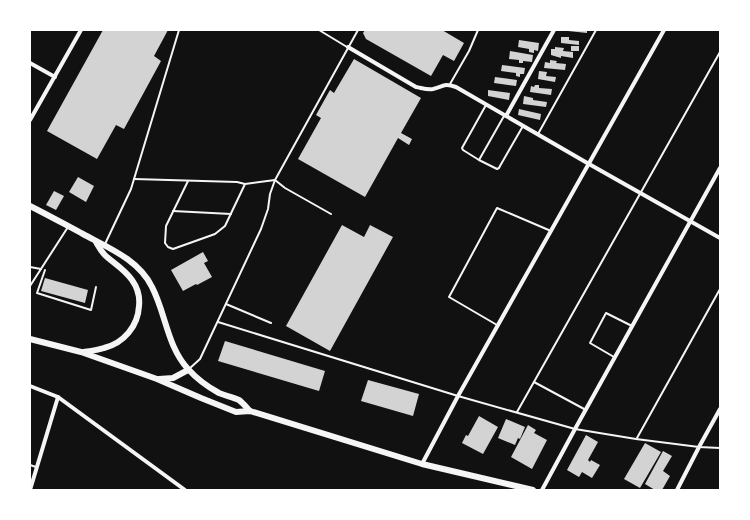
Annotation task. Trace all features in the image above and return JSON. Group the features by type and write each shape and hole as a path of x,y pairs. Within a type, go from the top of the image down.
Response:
{"main road":[{"path":"30,206 128,259 142,272 151,285 159,303 170,338 181,361 200,381 220,393 240,401 250,411"},
{"path":"81,352 104,348 115,344 125,337 131,330 136,322 139,312 137,289 132,280 121,267 105,256 95,240"},
{"path":"30,339 81,352 157,379 236,412 250,411 422,464 533,490"},
{"path":"157,379 173,378 188,370"}],"street":[{"path":"30,120 81,30"},
{"path":"506,115 554,30"},
{"path":"422,464 458,396 664,30"},
{"path":"348,47 416,87 432,89 450,84 456,87 720,238"},
{"path":"30,63 55,77"},
{"path":"542,490 720,168"},
{"path":"30,386 58,397 185,490"},
{"path":"30,490 58,397"},
{"path":"676,490 720,409"}],"lane":[{"path":"104,245 131,189 179,30"},
{"path":"319,30 348,47"},
{"path":"188,370 200,359 261,229 268,209 270,194 275,180 358,30"},
{"path":"450,84 469,51 478,30"},
{"path":"538,134 596,30"},
{"path":"517,412 720,52"},
{"path":"486,104 462,148 479,160 496,169 499,168 523,126"},
{"path":"479,160 506,115"},
{"path":"134,179 237,182 245,184 275,180 285,188 332,214"},
{"path":"188,181 166,226 165,243 168,247 173,249 215,234 224,226 245,184"},
{"path":"498,325 449,297 497,208 551,231"},
{"path":"173,211 231,214"},
{"path":"30,286 68,226"},
{"path":"30,267 41,269"},
{"path":"45,270 37,293 92,310 96,287"},
{"path":"636,439 720,289"},
{"path":"226,304 271,323"},
{"path":"615,357 590,343 606,313 632,326"},
{"path":"218,322 458,396 575,429 636,439 698,447 720,448"},
{"path":"534,382 586,410"},
{"path":"30,465 37,467"}],"building":[{"path":"103,30 168,30 154,56 161,61 124,129 116,125 97,159 47,131"},
{"path":"365,30 442,30 464,43 454,61 443,55 431,76 366,39 363,33"},
{"path":"587,30 587,33 568,31"},
{"path":"561,37 569,37 569,40 579,41 579,45 561,43"},
{"path":"519,40 539,43 538,51 534,50 534,53 529,52 529,49 518,47"},
{"path":"571,46 579,46 579,51 571,51"},
{"path":"555,47 564,48 563,51 573,52 573,58 561,56 561,58 551,55 551,49 555,49"},
{"path":"510,51 533,55 532,62 523,61 523,63 519,63 519,60 509,59"},
{"path":"354,59 421,98 401,133 412,139 409,145 398,138 365,197 298,159 321,118 316,115 330,90 334,93"},
{"path":"550,60 557,61 556,63 566,64 565,70 544,68 545,62 550,63"},
{"path":"502,65 525,68 524,74 520,74 520,77 516,76 516,73 501,71"},
{"path":"539,71 547,72 546,76 556,77 555,82 538,79"},
{"path":"495,77 517,80 516,86 494,83"},
{"path":"535,85 539,85 539,88 552,89 551,95 530,92 531,86 534,87"},
{"path":"488,90 510,93 509,100 488,96"},
{"path":"524,96 533,98 533,100 547,102 546,107 523,104"},
{"path":"519,109 541,114 540,120 518,115"},
{"path":"78,177 94,186 86,202 69,192"},
{"path":"54,191 64,196 56,210 46,205"},
{"path":"342,225 364,237 370,225 393,237 330,351 286,326"},
{"path":"203,252 208,261 204,263 212,277 183,291 171,270"},
{"path":"45,278 88,290 85,303 41,291"},
{"path":"225,341 325,371 319,391 218,361"},
{"path":"368,380 419,394 413,416 361,401"},
{"path":"479,416 498,427 483,454 462,443 466,435 468,436"},
{"path":"506,419 525,427 520,439 518,438 515,445 498,438"},
{"path":"528,425 536,430 534,433 547,440 532,469 511,457"},
{"path":"586,435 598,442 588,460 600,465 592,478 582,472 579,477 567,470"},
{"path":"645,443 661,452 640,488 624,479"},
{"path":"663,451 672,456 663,471 670,476 662,490 655,490 645,484"}]}
